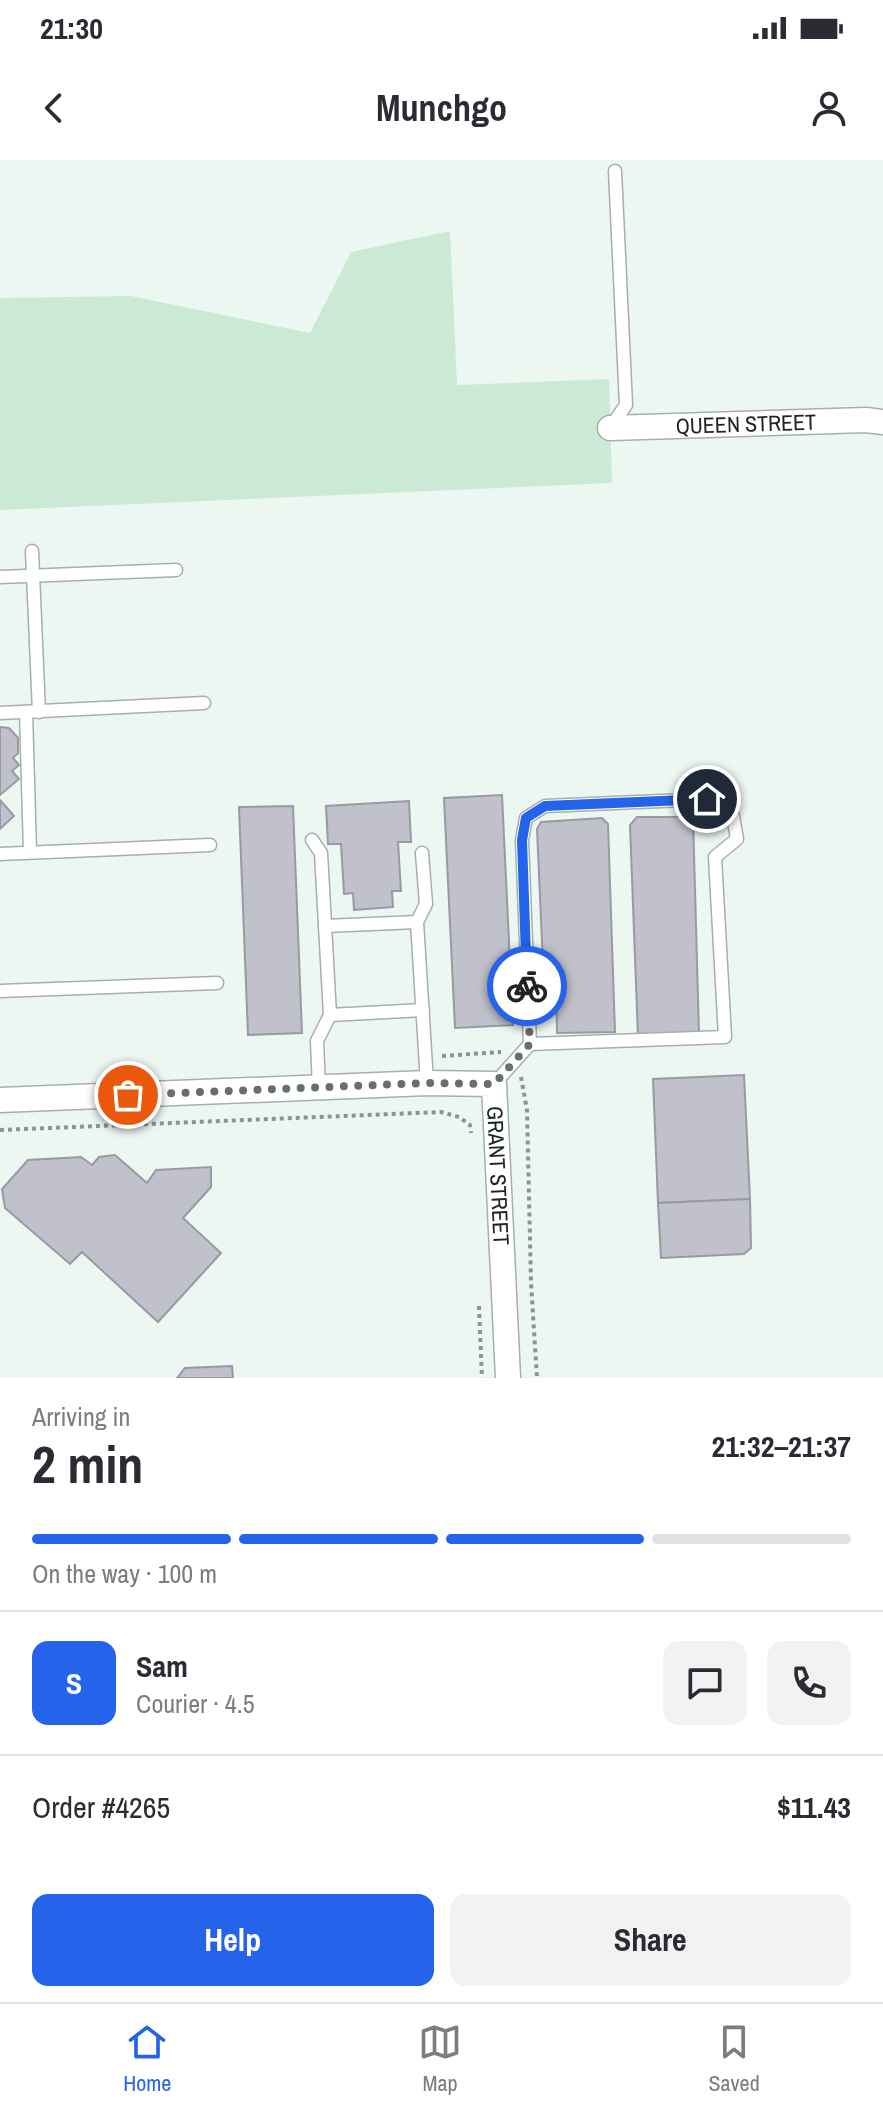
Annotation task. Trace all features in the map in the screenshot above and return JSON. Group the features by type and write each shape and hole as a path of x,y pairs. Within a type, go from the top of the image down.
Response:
{"street":[{"name":"QUEEN STREET","path":"610,428 883,422"},
{"name":"GRANT STREET","path":"0,1100 427,1083 494,1084 508,1378"}],"lane":[{"path":"610,428 626,405 615,171"},
{"path":"30,852 32,551"},
{"path":"0,577 176,570"},
{"path":"0,713 204,703"},
{"path":"494,1084 530,1044 725,1037 715,857 737,839 733,816 707,799 545,806 526,818 522,840 530,1044"},
{"path":"312,840 321,853 330,1015 317,1041 319,1088"},
{"path":"0,854 210,845"},
{"path":"422,853 426,904 417,922 427,1083"},
{"path":"325,926 417,922"},
{"path":"0,991 217,983"},
{"path":"330,1015 423,1010"}],"path":[{"path":"426,1058 499,1051 517,1058 527,1110 531,1283 537,1378"},
{"path":"0,1130 441,1112 459,1117 470,1125 471,1135"},
{"path":"479,1299 482,1378"}],"green space":[{"path":"450,231 457,385 609,379 612,483 0,510 0,298 131,296 310,333 351,252"}],"building":[{"path":"0,727 9,728 18,738 18,753 13,758 19,765 12,771 19,779 0,795"},
{"path":"502,795 513,1025 455,1028 444,798"},
{"path":"0,800 14,816 0,829"},
{"path":"409,801 411,842 398,842 401,891 392,891 393,907 354,910 353,893 344,894 341,844 328,844 326,806"},
{"path":"293,806 302,1033 248,1035 239,807"},
{"path":"637,817 693,817 699,1034 638,1037 630,825"},
{"path":"602,818 608,824 615,1032 557,1033 556,985 544,987 537,829 541,822"},
{"path":"744,1075 750,1199 658,1203 653,1079"},
{"path":"115,1155 147,1183 156,1170 211,1167 211,1187 183,1218 221,1253 158,1322 82,1252 70,1264 5,1208 2,1189 28,1160 81,1157 92,1165 99,1157"},
{"path":"750,1199 751,1248 744,1254 661,1258 658,1203"},
{"path":"232,1366 233,1378 177,1378 185,1368"}],"way so far":[{"path":"128,1095 427,1083 494,1084 530,1044 527,986"}],"route":[{"path":"527,986 522,840 526,818 545,806 707,799"}]}
